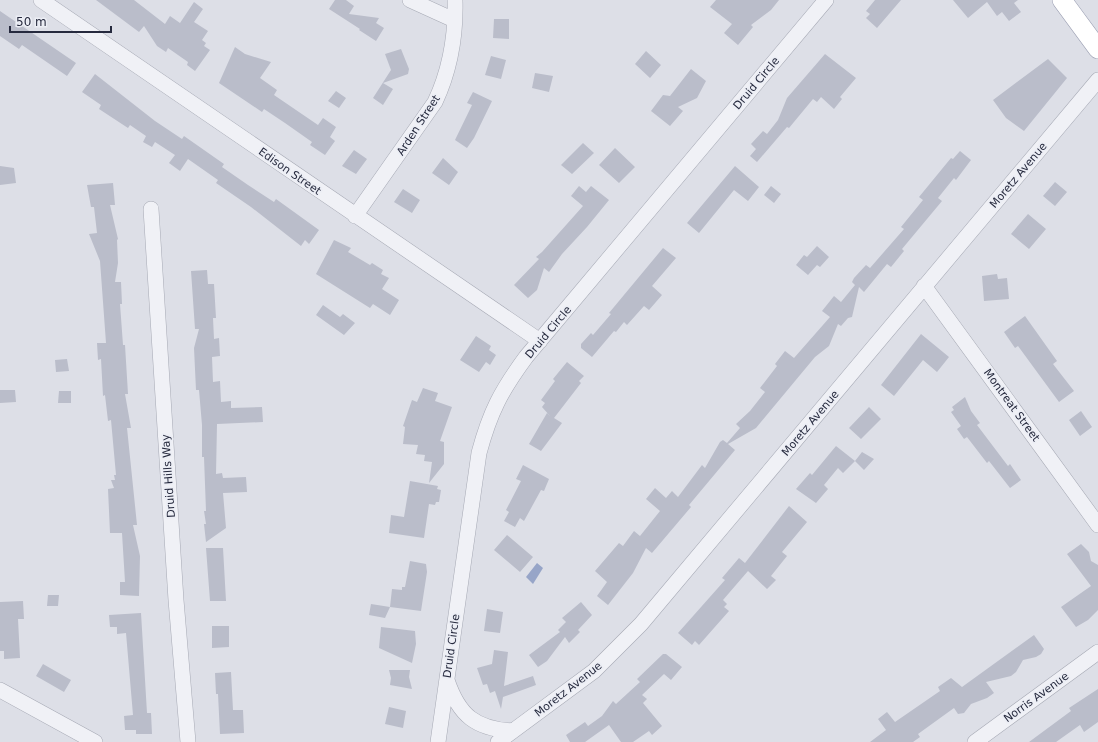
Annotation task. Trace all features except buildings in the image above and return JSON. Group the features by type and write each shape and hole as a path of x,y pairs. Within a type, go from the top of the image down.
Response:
{"main road":[{"path":"1062,0 1098,49"}],"street":[{"name":"Edison Street","path":"41,0 540,341"},
{"path":"410,0 454,20"},
{"name":"Arden Street","path":"355,216 435,102 445,81 450,59 455,0"},
{"name":"Druid Circle","path":"438,742 479,454 493,409 508,381 540,341 826,0"},
{"name":"Moretz Avenue","path":"498,742 594,671 626,639 683,574 1098,80"},
{"name":"Druid Hills Way","path":"151,209 176,600 188,742"},
{"name":"Montreat Street","path":"924,286 1098,525"},
{"name":"Norris Avenue","path":"975,742 1098,652"},
{"path":"446,679 452,695 459,707 471,719 489,728 513,731"},
{"path":"0,690 95,742"}],"water":[{"path":"537,563 543,568 533,584 526,577"}]}
